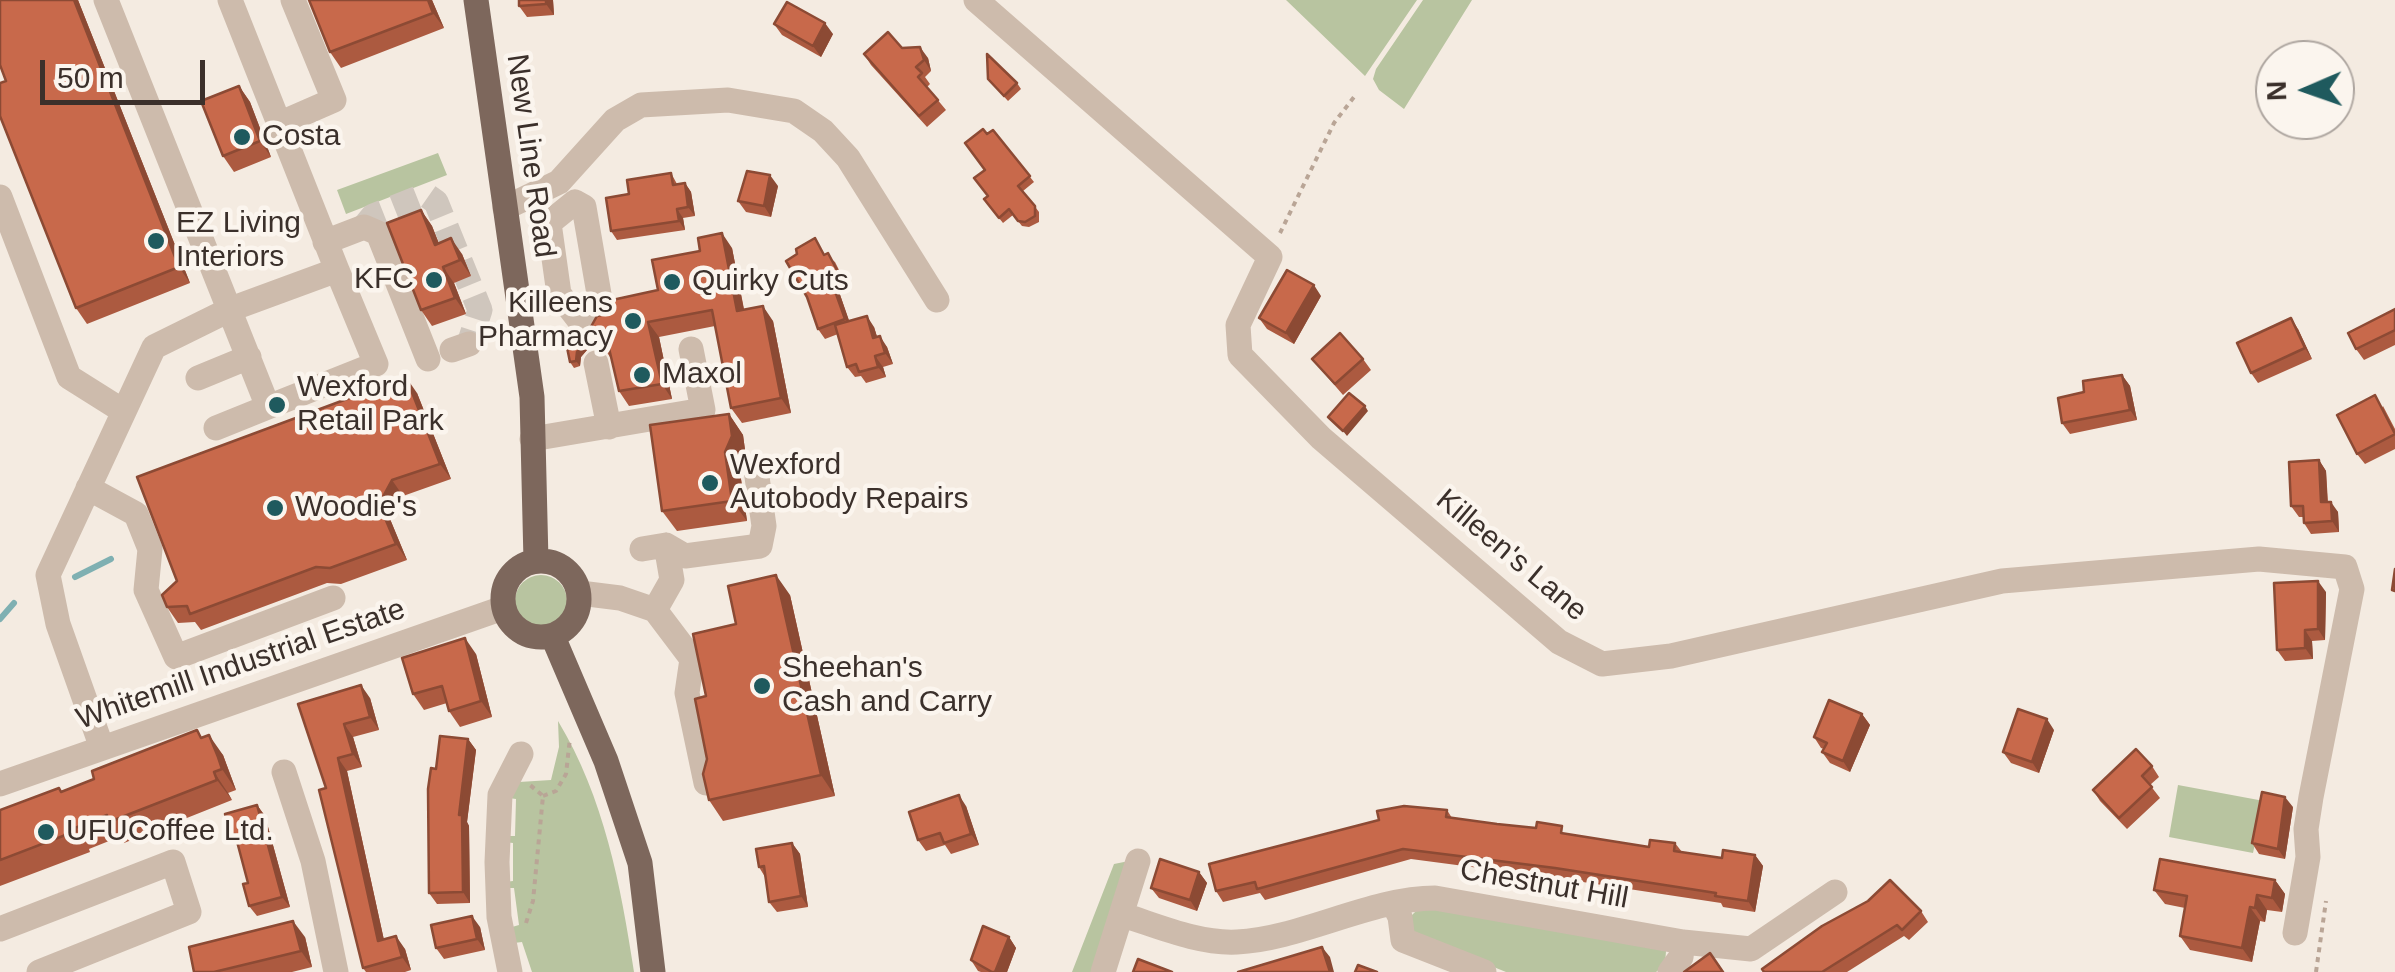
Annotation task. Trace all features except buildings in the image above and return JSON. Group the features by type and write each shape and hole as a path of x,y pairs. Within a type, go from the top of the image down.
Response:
{"main road":[{"name":"New Line Road","path":"476,0 532,397 536,561"},
{"path":"536,561 561,566 571,574 580,593 579,611 573,622 553,637 528,636 518,630 503,608 506,584 513,573 536,561"},
{"path":"553,637 586,709 640,863 653,972"}],"street":[{"path":"106,0 268,408"},
{"path":"216,428 376,364 230,0"},
{"path":"279,124 334,100 294,0"},
{"path":"976,0 1270,256"},
{"path":"505,208 559,182 616,120 641,105 728,100 794,111 823,131 848,158 937,300"},
{"path":"0,197 69,377 123,411"},
{"path":"575,202 584,208 599,294 590,334 559,294 549,223 575,202"},
{"path":"325,242 364,227 378,234 449,351"},
{"name":"Killeen's Lane","path":"1270,256 1238,326 1240,356 1321,438 1559,642 1602,664 1671,656 2002,581 2260,559 2345,567 2352,589 2306,828 2308,857 2295,933"},
{"path":"102,748 58,624 48,575 154,347 231,309 336,270"},
{"path":"518,302 559,294"},
{"path":"532,439 703,410 691,349"},
{"path":"198,378 249,357"},
{"path":"596,363 608,427"},
{"path":"655,610 672,580 654,547 685,556 760,546 764,526 756,470"},
{"path":"88,488 136,514 150,548 146,590 176,657 332,598"},
{"path":"580,593 620,598 655,610 692,659 688,693 706,784"},
{"name":"Whitemill Industrial Estate","path":"0,784 503,608"},
{"path":"510,972 497,862 500,795 517,762"},
{"path":"284,772 313,861 336,972"},
{"path":"1103,972 1138,861"},
{"path":"0,929 172,862 189,912 39,972"},
{"name":"Chestnut Hill","path":"1123,915 1195,937 1238,942 1435,898 1683,942 1751,948 1835,892"},
{"path":"1394,905 1400,917 1402,940 1484,972"},
{"path":"1670,972 1681,957 1683,942"}],"path":[{"path":"1270,256 1291,204 1334,123 1354,98"},
{"path":"543,796 556,791 566,774 568,723 586,709"},
{"path":"504,940 524,929 532,901 543,796 517,762"}],"green space":[{"path":"1286,0 1417,0 1365,76"},
{"path":"1423,0 1472,0 1404,109 1379,90 1373,79"},
{"path":"438,153 447,175 346,214 337,190"},
{"path":"541,575 559,583 567,601 559,619 541,627 523,619 515,601 523,583"},
{"path":"558,721 599,811 623,907 634,972 532,972 522,942 514,943 512,927 519,925 514,888 506,888 505,882 513,881 513,843 505,842 505,836 515,836 516,799 509,798 519,782 551,780 559,747"},
{"path":"2178,785 2264,801 2253,853 2169,837"},
{"path":"1129,861 1092,972 1072,972 1114,864"},
{"path":"1431,907 1666,951 1665,965 1656,972 1506,972 1417,936 1411,930 1412,915 1419,908"}],"waterway":[{"path":"75,577 111,559"},
{"path":"0,619 14,603"}],"tunnel":[{"path":"364,227 373,216 426,195 436,202 480,310 469,344"}],"place":[{"name":"Costa","path":"242,137"},
{"name":"EZ Living Interiors","path":"156,241"},
{"name":"KFC","path":"434,280"},
{"name":"Quirky Cuts","path":"672,282"},
{"name":"Killeens Pharmacy","path":"633,321"},
{"name":"Maxol","path":"642,375"},
{"name":"Wexford Retail Park","path":"277,405"},
{"name":"Wexford Autobody Repairs","path":"710,483"},
{"name":"Woodie's","path":"275,508"},
{"name":"Sheehan's Cash and Carry","path":"762,686"},
{"name":"UFUCoffee Ltd.","path":"46,832"}]}
